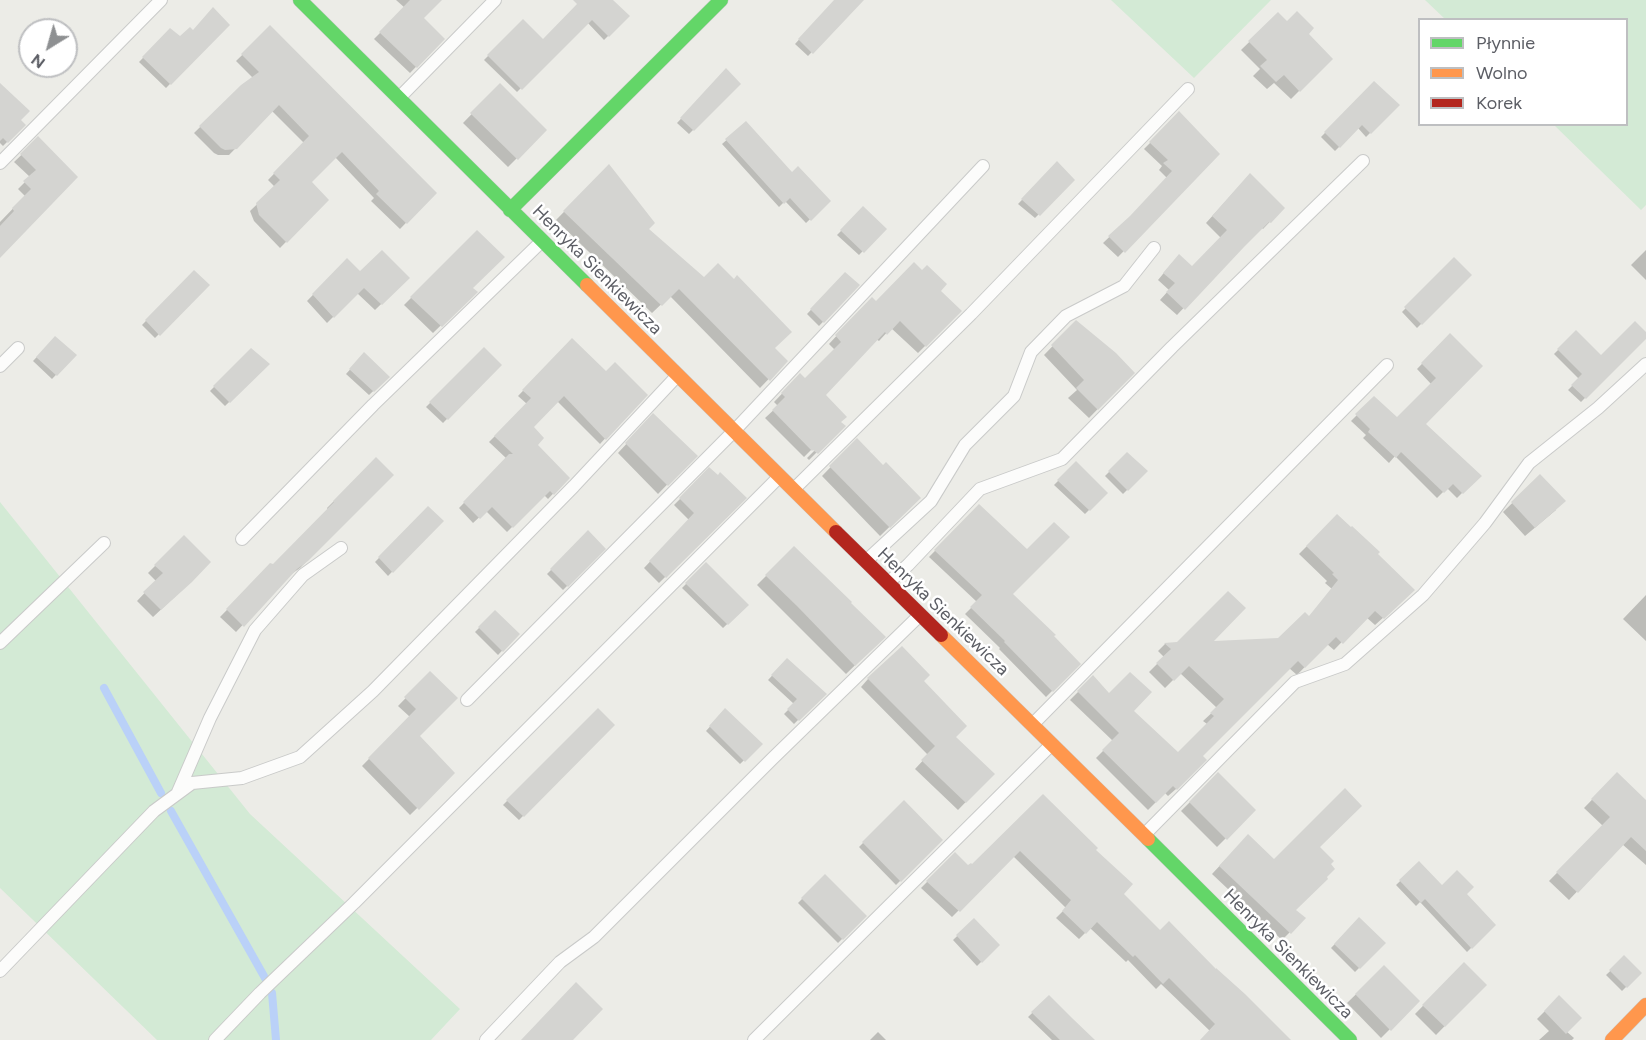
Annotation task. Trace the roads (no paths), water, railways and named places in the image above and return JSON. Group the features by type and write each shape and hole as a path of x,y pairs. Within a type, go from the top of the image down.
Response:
{"street":[{"name":"Henryka Sienkiewicza","path":"300,0 678,376 1033,724 1335,1031 1350,1040"},
{"name":"Henryka Sienkiewicza","path":"510,210 721,0"},
{"path":"1612,1040 1646,1005"}],"lane":[{"path":"0,163 162,0"},
{"path":"398,99 495,0"},
{"path":"793,489 971,314 1188,89"},
{"path":"888,583 980,489 1062,459 1172,346 1363,161"},
{"path":"467,700 734,431 982,166"},
{"path":"242,539 373,405 542,241"},
{"path":"866,561 931,501 965,445 1014,396 1031,352 1066,316 1124,286 1155,248"},
{"path":"0,366 18,348"},
{"path":"1143,836 1295,682 1346,664 1423,595 1485,523 1530,463 1598,408 1646,364"},
{"path":"1033,724 1387,365"},
{"path":"0,971 154,811 192,783 242,778 300,757 373,691 574,486 678,376"},
{"path":"215,1040 780,476"},
{"path":"0,643 104,543"},
{"path":"178,793 210,718 255,630 303,575 341,548"},
{"path":"486,1040 560,962 594,937 763,767 920,615"},
{"path":"754,1040 1052,744"}],"waterway":[{"path":"104,688 161,793"},
{"path":"171,811 265,978"},
{"path":"272,993 276,1040"}]}
